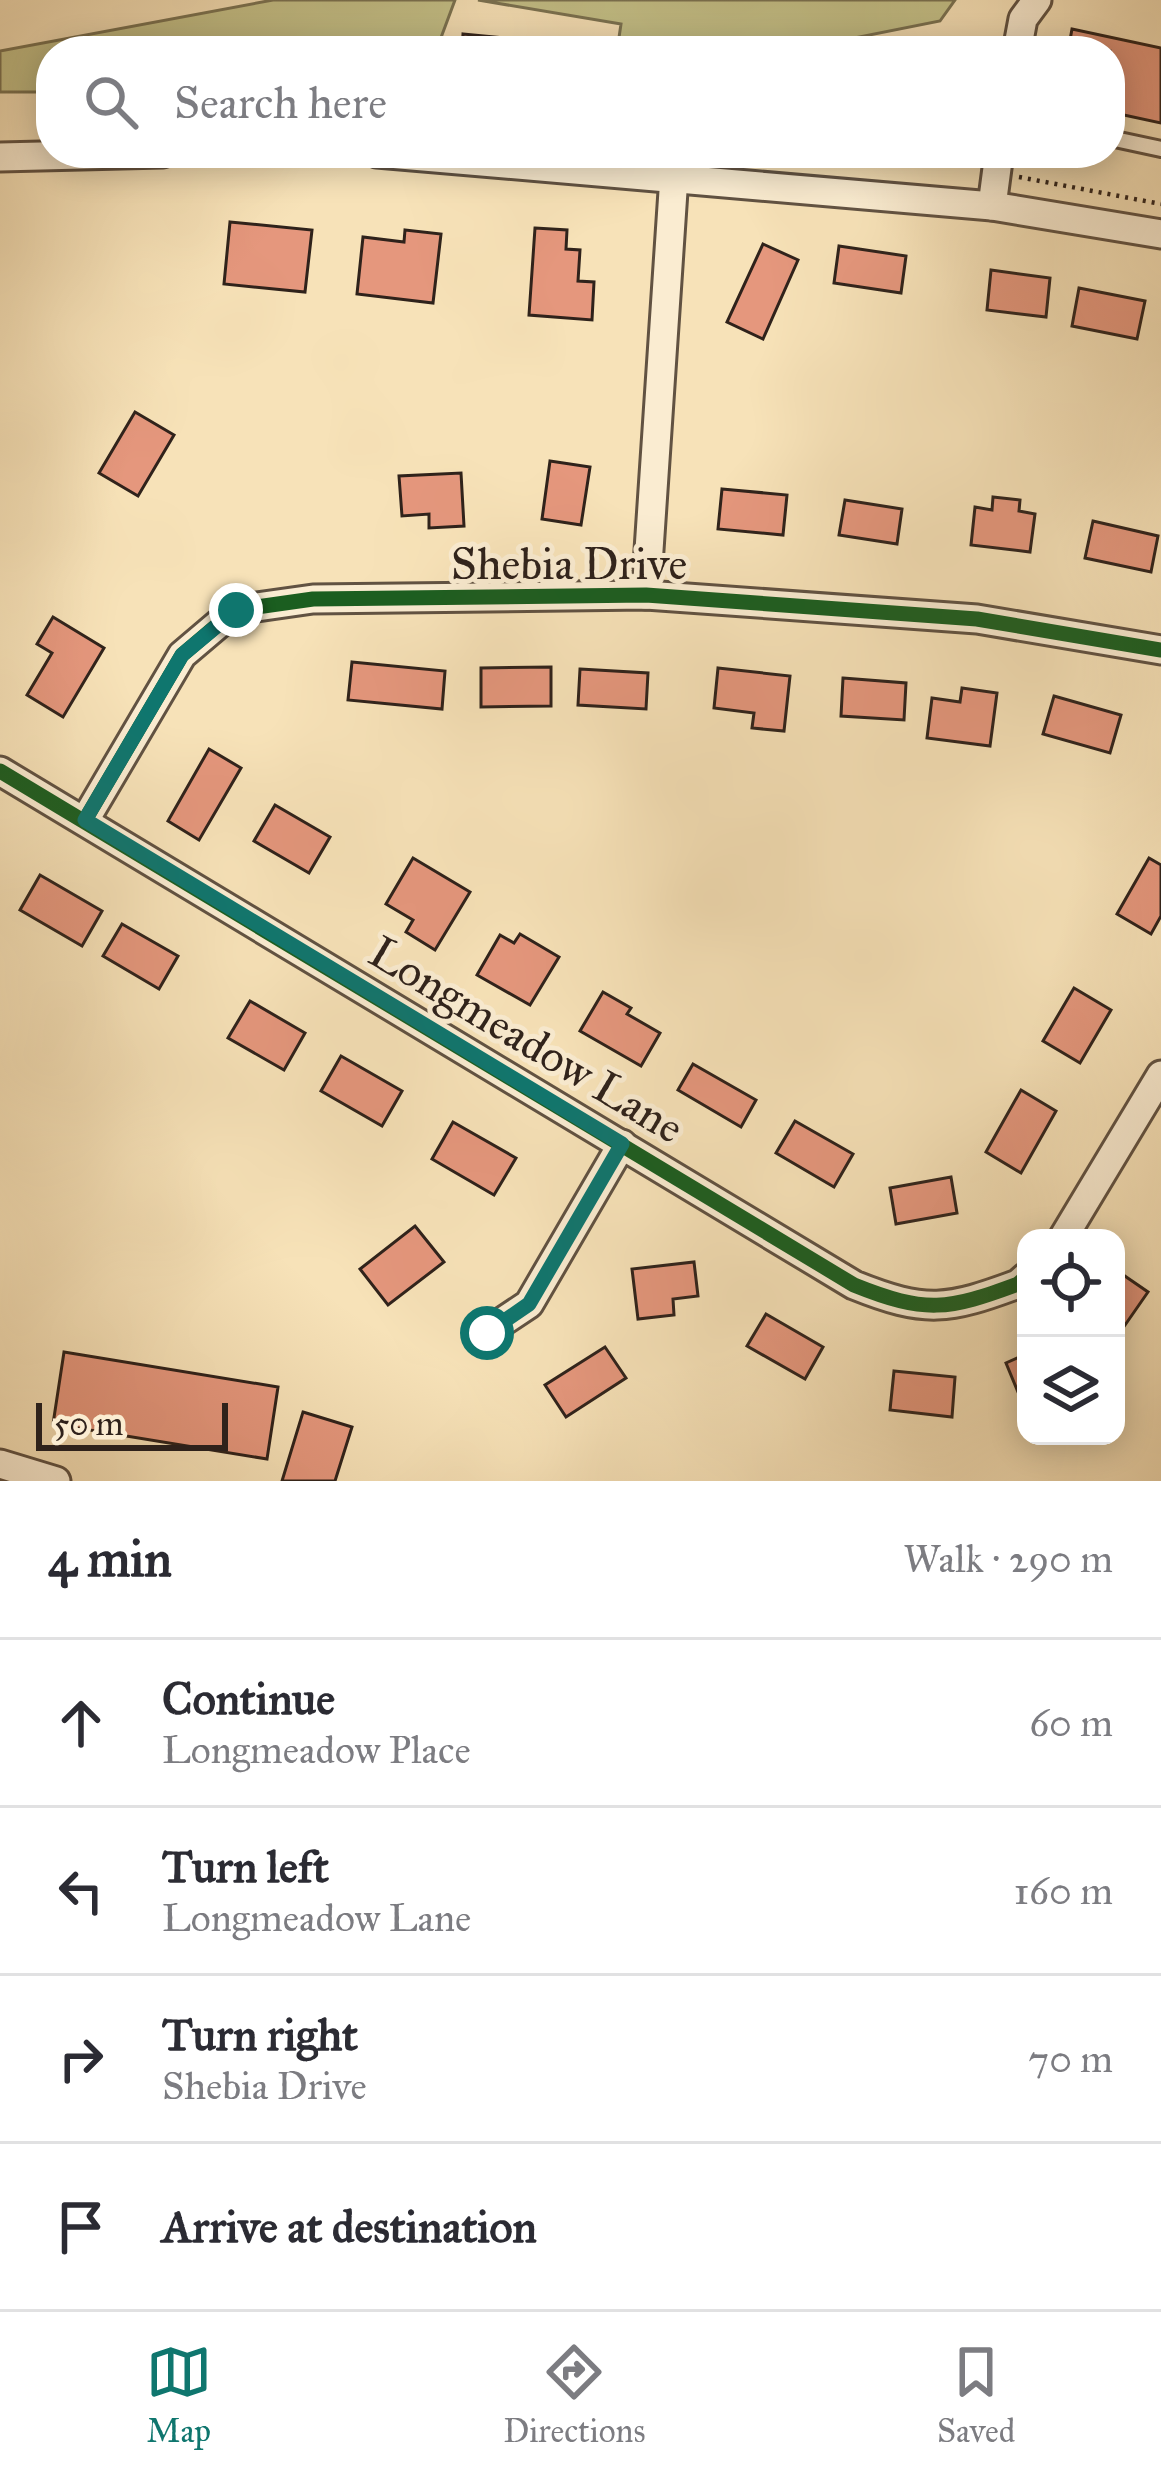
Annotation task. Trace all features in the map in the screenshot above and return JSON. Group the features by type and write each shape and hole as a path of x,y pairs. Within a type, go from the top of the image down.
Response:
{"street":[{"path":"1020,36 1023,19 1037,0"},
{"path":"0,157 36,156"},
{"path":"571,168 992,206 1161,234"},
{"path":"992,206 997,168"},
{"path":"646,595 674,176"},
{"name":"Shebia Drive","path":"85,820 182,655 236,610 313,598 646,595 976,619 1161,650"},
{"name":"Longmeadow Lane","path":"0,771 854,1285 898,1303 959,1306 1017,1283"},
{"path":"1068,1229 1161,1076"},
{"path":"487,1333 529,1304 622,1144"},
{"path":"0,1464 56,1481"}],"lane":[{"path":"1125,141 1161,149"}],"path":[{"path":"1018,168 1161,204"}],"shaded area":[{"path":"273,0 455,0 442,36 80,36"},
{"path":"478,0 955,0 940,21 864,36 619,36 621,24"},
{"path":"36,44 36,92 0,92 0,51"}],"building":[{"path":"1072,29 1105,36 1071,36"},
{"path":"1125,40 1161,48 1161,123 1125,115"},
{"path":"230,222 312,230 305,292 224,284"},
{"path":"535,228 567,230 566,249 580,250 578,281 594,282 592,320 529,315"},
{"path":"405,230 441,234 433,303 357,294 363,237 404,242"},
{"path":"763,244 798,260 763,339 727,322"},
{"path":"839,246 906,256 901,293 834,283"},
{"path":"991,270 1050,278 1046,317 987,310"},
{"path":"1079,288 1145,301 1137,339 1072,326"},
{"path":"135,412 174,435 138,496 99,473"},
{"path":"550,461 590,467 581,525 542,519"},
{"path":"461,473 464,526 429,528 429,514 402,516 399,476"},
{"path":"722,489 787,495 783,535 718,529"},
{"path":"993,497 1020,500 1019,511 1035,514 1030,552 971,545 975,507 992,510"},
{"path":"845,500 902,509 897,544 839,535"},
{"path":"1093,521 1158,536 1151,572 1085,558"},
{"path":"53,617 104,648 63,717 27,695 52,653 37,644"},
{"path":"352,662 445,671 442,709 348,700"},
{"path":"551,667 551,706 481,707 481,668"},
{"path":"718,668 790,676 784,731 752,728 754,713 714,708"},
{"path":"580,669 648,673 646,709 578,705"},
{"path":"843,678 906,683 904,720 841,716"},
{"path":"962,688 997,693 990,746 927,738 932,698 960,702"},
{"path":"1054,696 1121,715 1110,753 1043,734"},
{"path":"209,749 241,768 199,840 168,821"},
{"path":"275,805 330,837 309,873 254,841"},
{"path":"413,858 470,892 435,950 406,932 413,920 386,904"},
{"path":"1149,858 1161,865 1161,916 1151,934 1117,914"},
{"path":"40,875 102,911 82,946 20,910"},
{"path":"122,924 178,956 159,989 103,956"},
{"path":"520,934 559,957 530,1005 477,975 500,935 514,943"},
{"path":"1074,988 1111,1010 1080,1063 1043,1041"},
{"path":"603,992 631,1008 627,1014 660,1033 641,1066 580,1031"},
{"path":"250,1001 305,1033 284,1070 228,1038"},
{"path":"341,1056 402,1091 382,1126 321,1091"},
{"path":"693,1064 756,1100 741,1127 678,1090"},
{"path":"1021,1090 1056,1111 1021,1173 986,1152"},
{"path":"795,1121 853,1154 834,1187 776,1153"},
{"path":"453,1122 516,1158 494,1195 432,1159"},
{"path":"951,1177 957,1213 896,1224 890,1188"},
{"path":"415,1226 444,1262 388,1305 360,1269"},
{"path":"694,1262 698,1296 673,1299 674,1315 638,1319 632,1269"},
{"path":"1125,1276 1148,1292 1125,1325"},
{"path":"766,1314 823,1347 805,1379 747,1346"},
{"path":"605,1347 626,1378 566,1417 545,1385"},
{"path":"64,1352 278,1387 267,1459 53,1424"},
{"path":"1017,1358 1017,1390 1006,1363"},
{"path":"894,1371 955,1377 952,1417 890,1410"},
{"path":"303,1412 352,1427 335,1481 282,1481"}],"cycle path":[{"path":"85,820 182,655 235,610 313,599 646,595 977,619 1161,650"},
{"path":"0,771 854,1285 900,1301 937,1305 1017,1284"}],"route":[{"path":"236,610 182,655 85,820 622,1144 529,1304 487,1333"}]}
